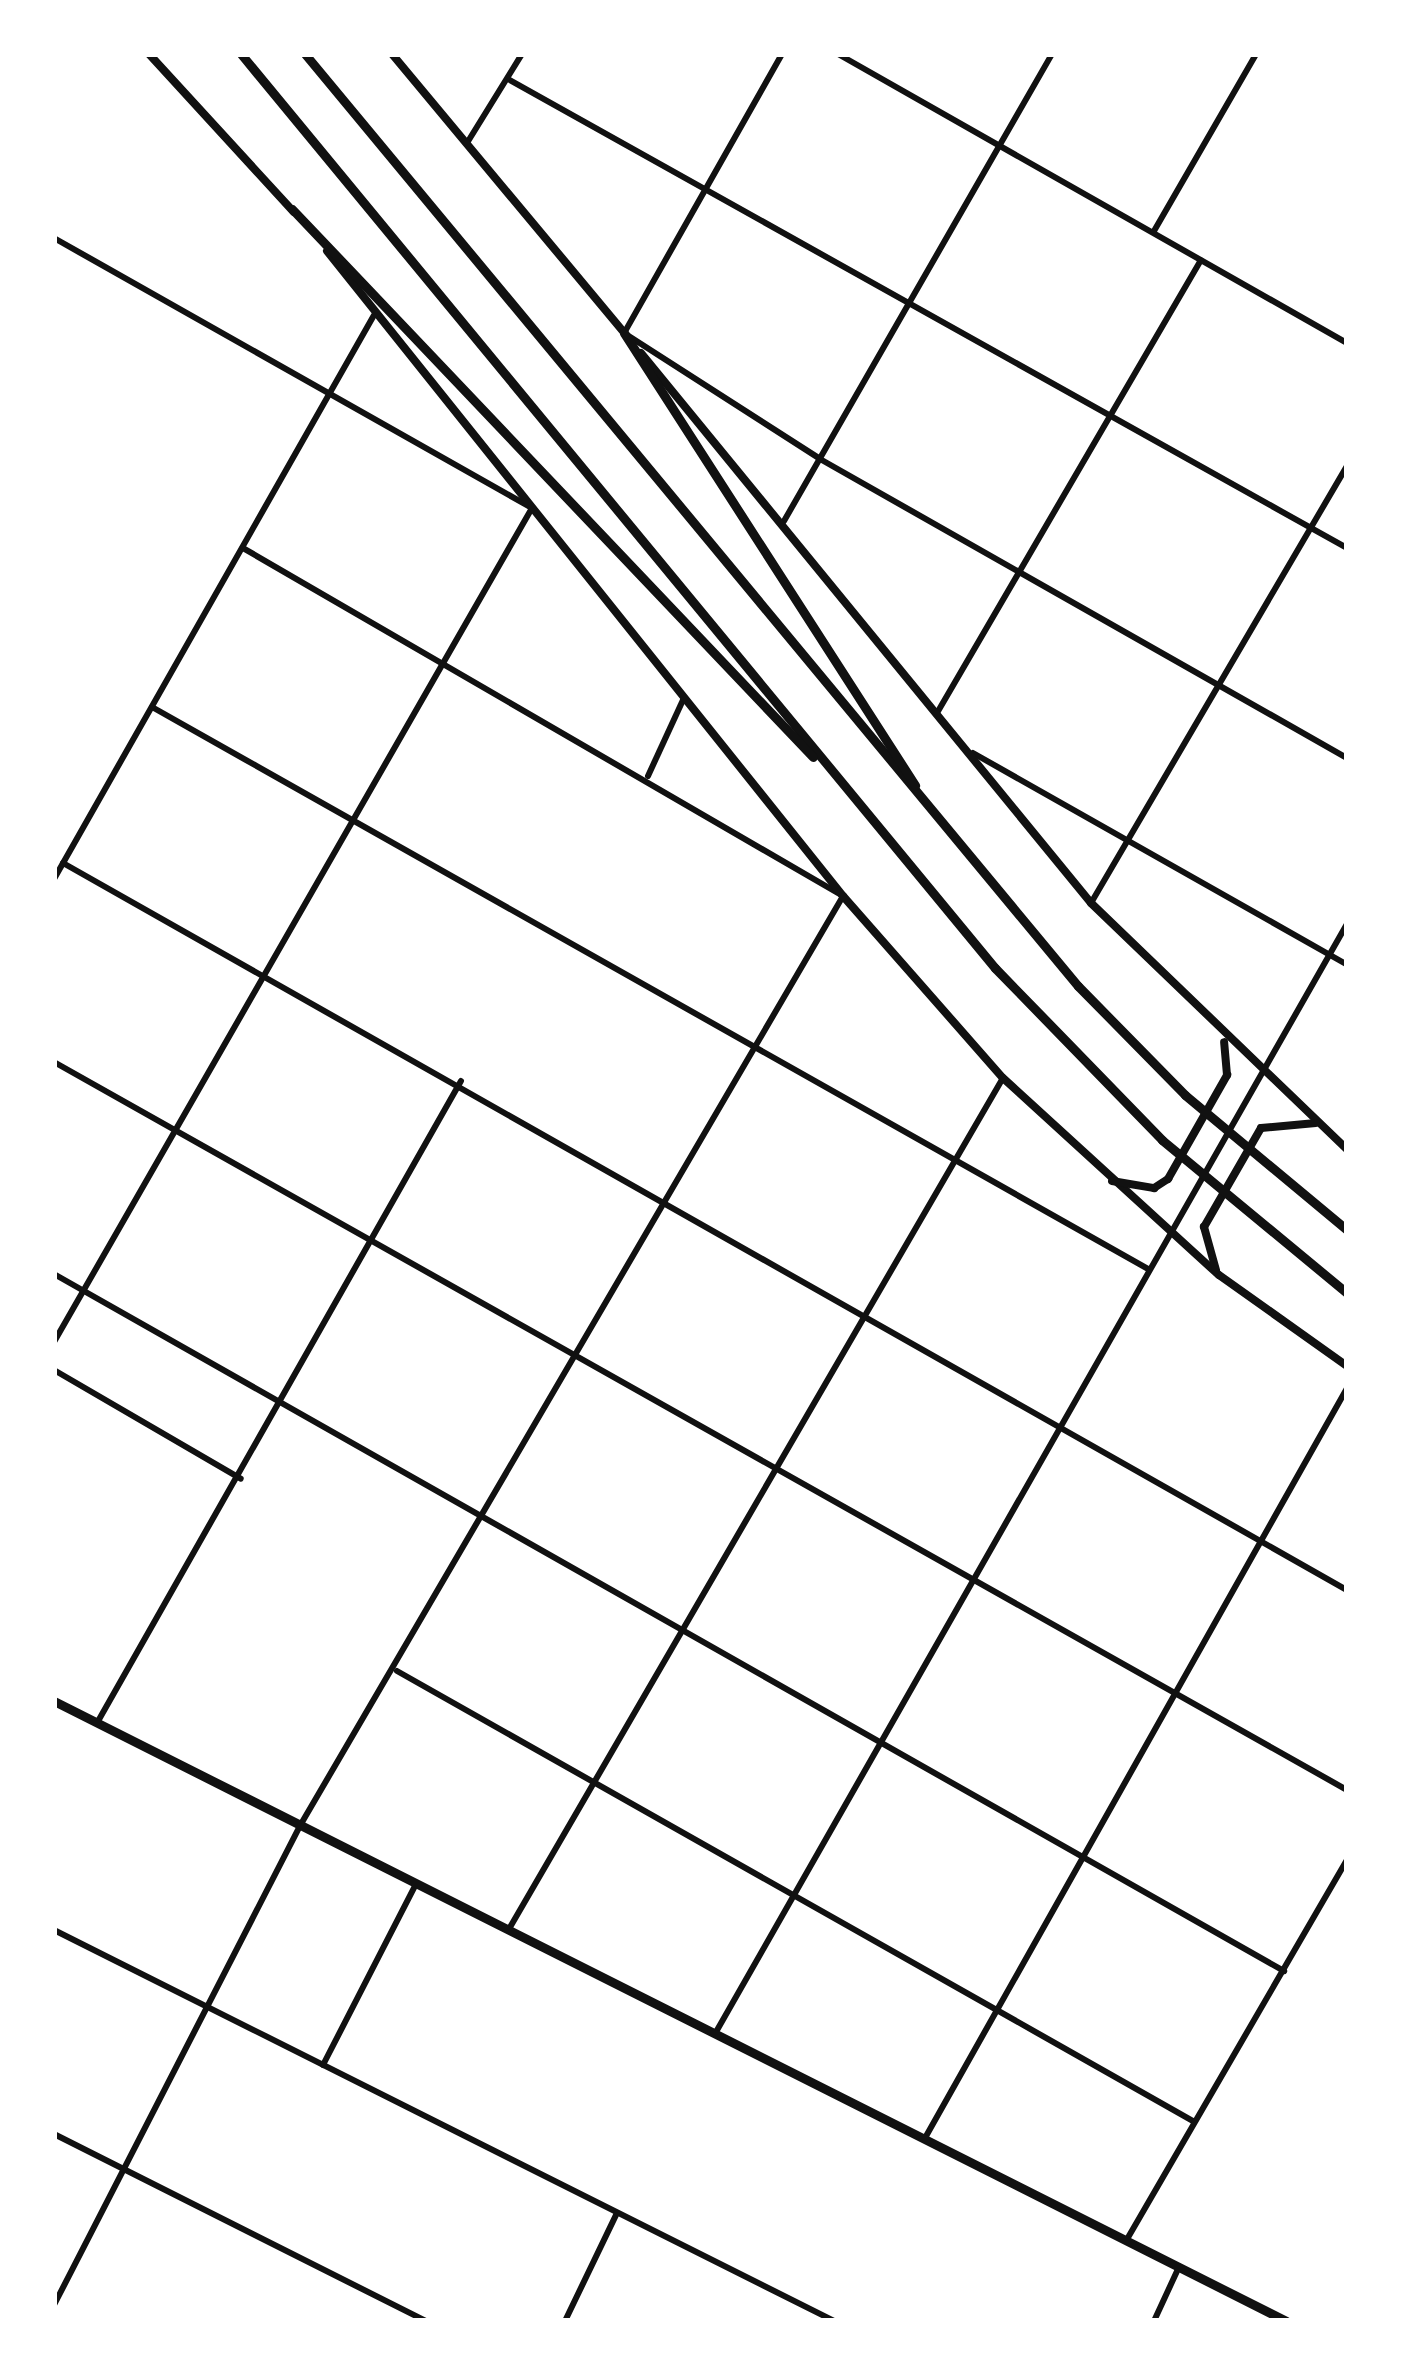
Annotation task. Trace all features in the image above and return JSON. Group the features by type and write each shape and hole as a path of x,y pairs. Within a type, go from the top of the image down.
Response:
{"main road":[{"path":"149,54 884,834 1162,1140 1347,1293"},
{"path":"242,54 884,834"},
{"path":"304,54 945,830 1185,1096 1347,1230"},
{"path":"392,54 784,521 1091,903 1258,1073 1347,1149"},
{"path":"292,209 843,896 1003,1078 1219,1275 1347,1366"},
{"path":"624,333 945,830"},
{"path":"1110,1180 1154,1188 1168,1179 1226,1075 1224,1040"},
{"path":"1219,1275 1204,1227 1261,1128 1317,1124"},
{"path":"54,1701 1286,2321"}],"street":[{"path":"466,144 522,54"},
{"path":"782,54 711,188 624,333 820,458 1347,758"},
{"path":"838,54 1347,343"},
{"path":"784,521 1052,54"},
{"path":"1154,231 1256,54"},
{"path":"508,79 711,188 1347,548"},
{"path":"54,238 532,508 359,820 173,1131 54,1342"},
{"path":"937,712 1202,260"},
{"path":"54,879 374,315"},
{"path":"1091,903 1347,466"},
{"path":"54,2305 302,1824 843,896 648,776 243,548"},
{"path":"648,776 683,700"},
{"path":"152,707 1148,1269"},
{"path":"973,753 1347,965"},
{"path":"63,863 461,1081 1347,1590"},
{"path":"716,2032 1258,1073 1347,925"},
{"path":"54,1062 1173,1697 1347,1790"},
{"path":"509,1929 1003,1078"},
{"path":"97,1723 376,1243 461,1081"},
{"path":"54,1274 484,1511 1284,1971"},
{"path":"54,1370 241,1479"},
{"path":"923,2141 1347,1388"},
{"path":"395,1670 1193,2121"},
{"path":"1126,2241 1347,1859"},
{"path":"323,2065 416,1883"},
{"path":"54,1930 205,2010 834,2321"},
{"path":"54,2134 426,2321"},
{"path":"565,2321 617,2213"},
{"path":"1154,2321 1179,2267"}]}
